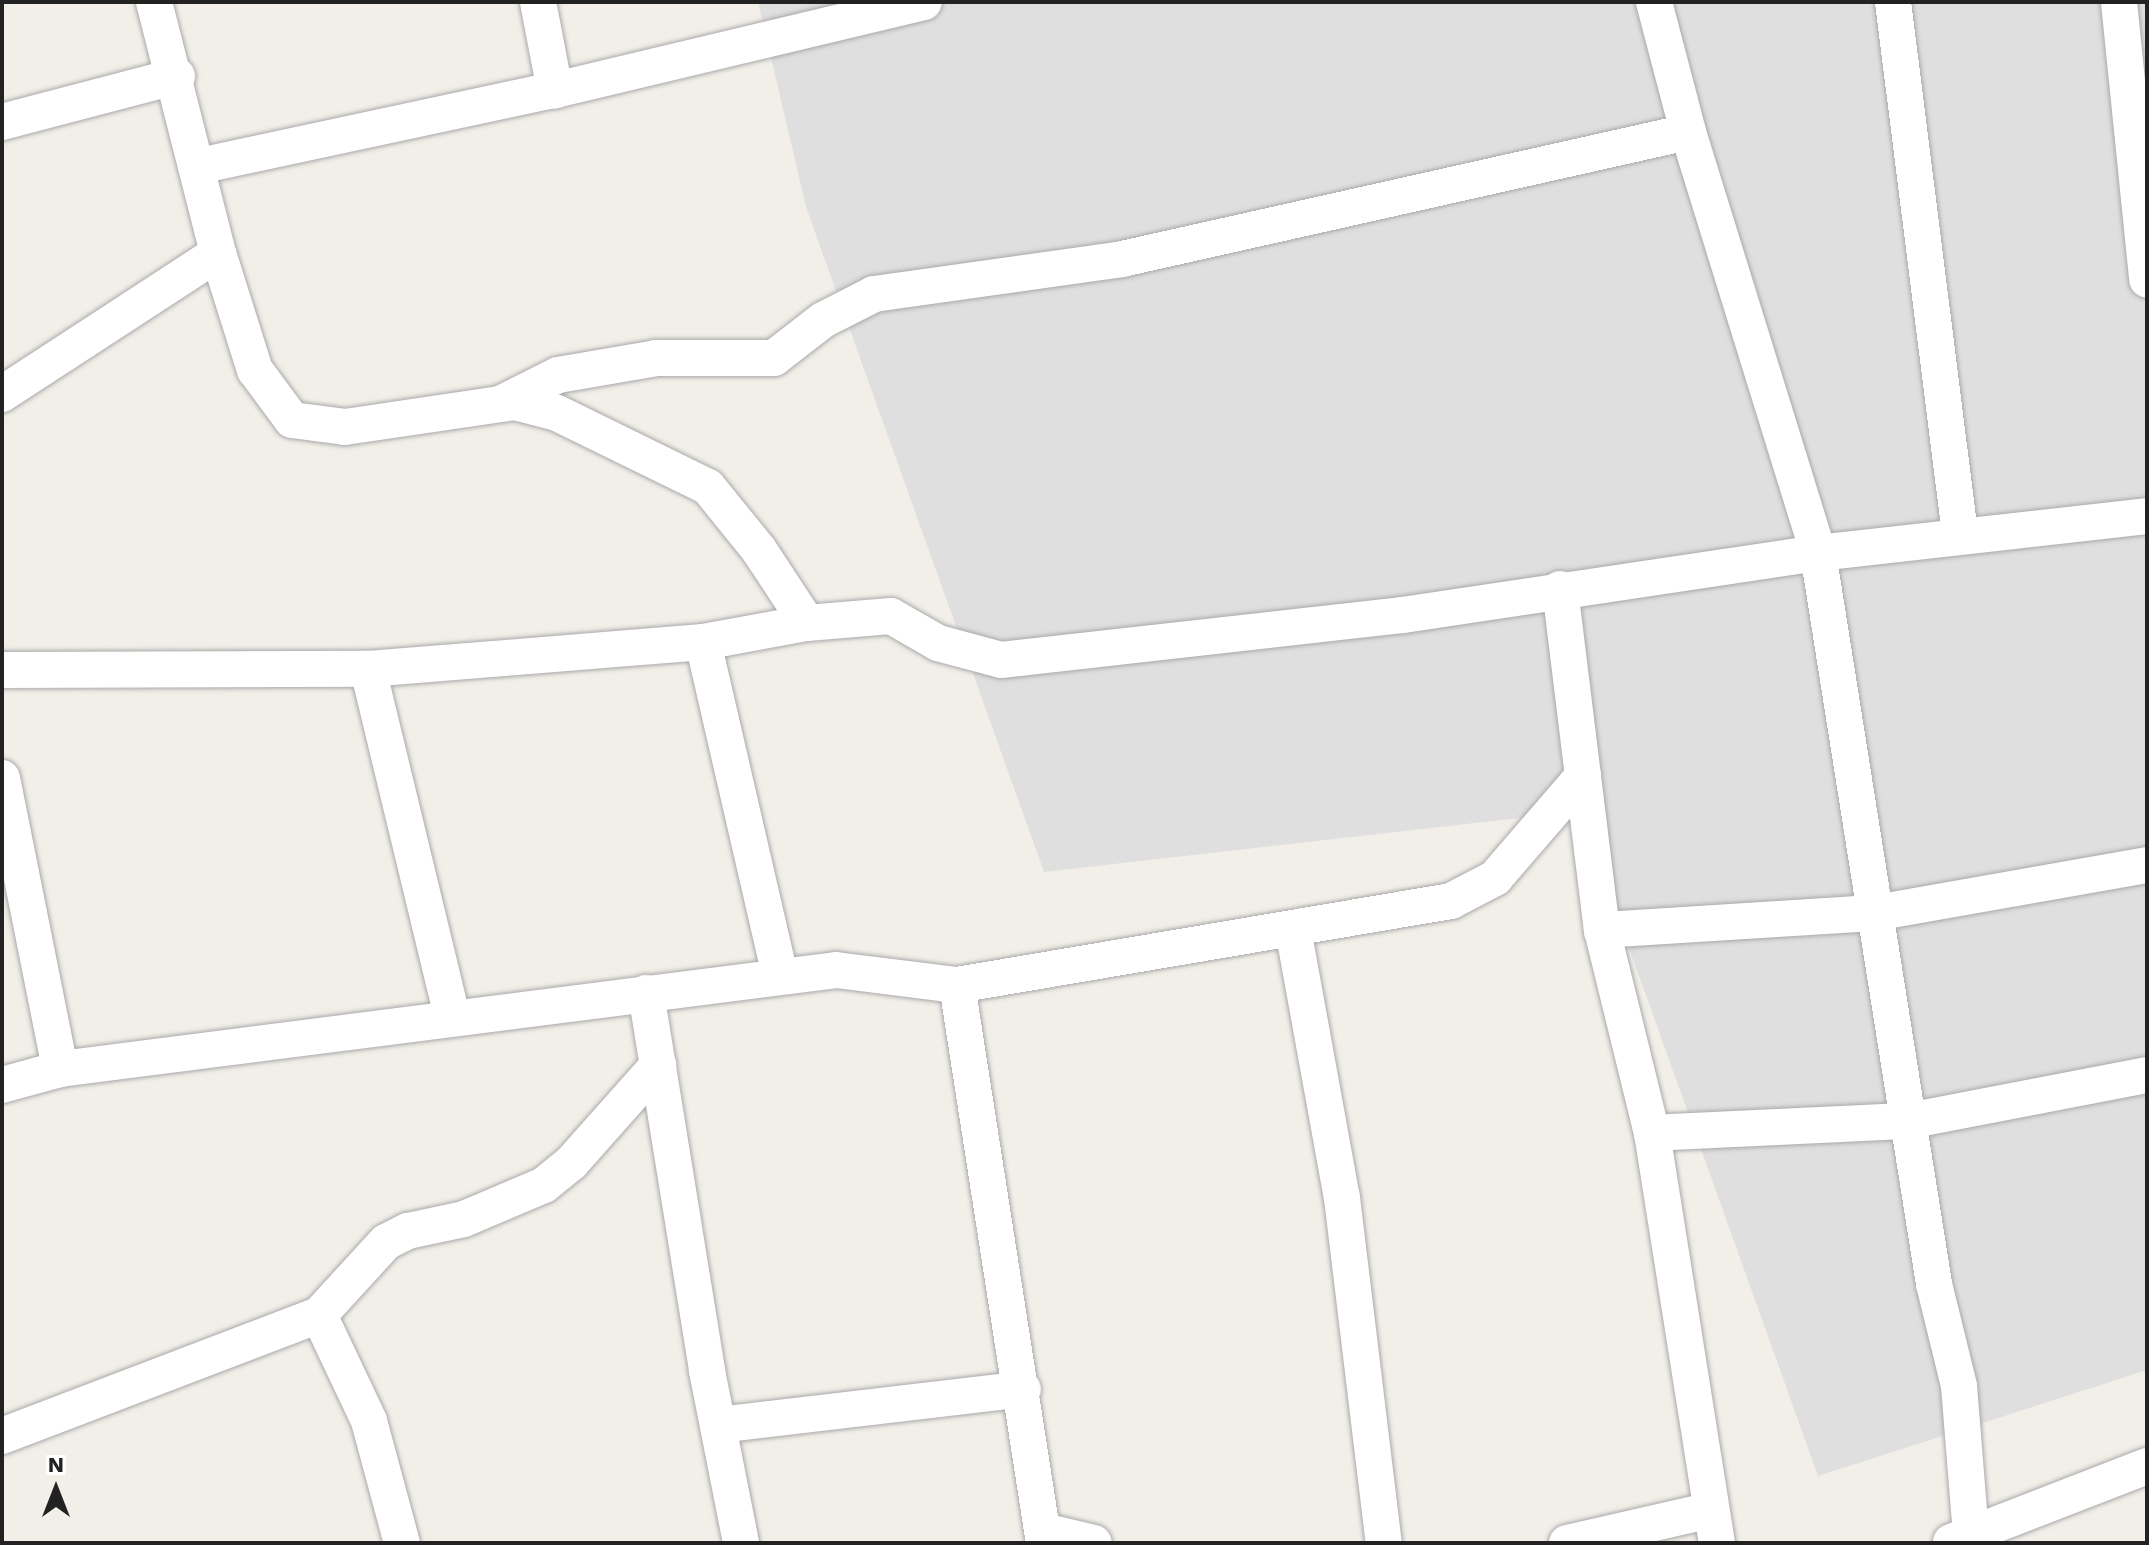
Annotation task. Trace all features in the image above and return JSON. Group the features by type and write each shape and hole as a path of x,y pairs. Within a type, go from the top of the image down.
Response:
{"street":[{"path":"154,2 177,76 218,253 255,370 292,420 345,427 515,402 557,413 708,487 759,550 807,623"},
{"path":"538,2 555,90"},
{"path":"199,166 555,90 924,2"},
{"path":"1654,2 1688,132 1818,553 1934,1284 1959,1386 1959,1540 2147,1466"},
{"path":"1893,2 1960,534"},
{"path":"2119,2 2147,280"},
{"path":"2,122 177,76"},
{"path":"500,404 558,375 656,358 774,358 823,320 874,294 1122,259 1688,132"},
{"path":"2,394 218,253"},
{"path":"2,670 368,669 703,642 807,623 891,616 938,643 1001,660 1403,615 1560,589 1960,534 2147,516"},
{"path":"1560,589 1602,930 1652,1133 1714,1526 1567,1543"},
{"path":"703,642 780,976"},
{"path":"368,669 452,1017"},
{"path":"2,1085 60,1069 836,970 957,985 1451,901 1495,878 1583,776"},
{"path":"2,778 60,1069"},
{"path":"1602,930 1875,913 2147,865"},
{"path":"1293,929 1342,1198 1384,1543"},
{"path":"957,985 1023,1389 1043,1537 1094,1543"},
{"path":"646,993 718,1425 741,1543"},
{"path":"2,1436 319,1315 386,1242 464,1219 544,1185 572,1162 658,1065"},
{"path":"1652,1133 1908,1121 2147,1075"},
{"path":"319,1315 369,1421 402,1543"},
{"path":"718,1425 1023,1389"}],"shaded area":[{"path":"758,2 2147,2 2147,1370 1818,1476 1580,811 1044,872 806,207"}]}
